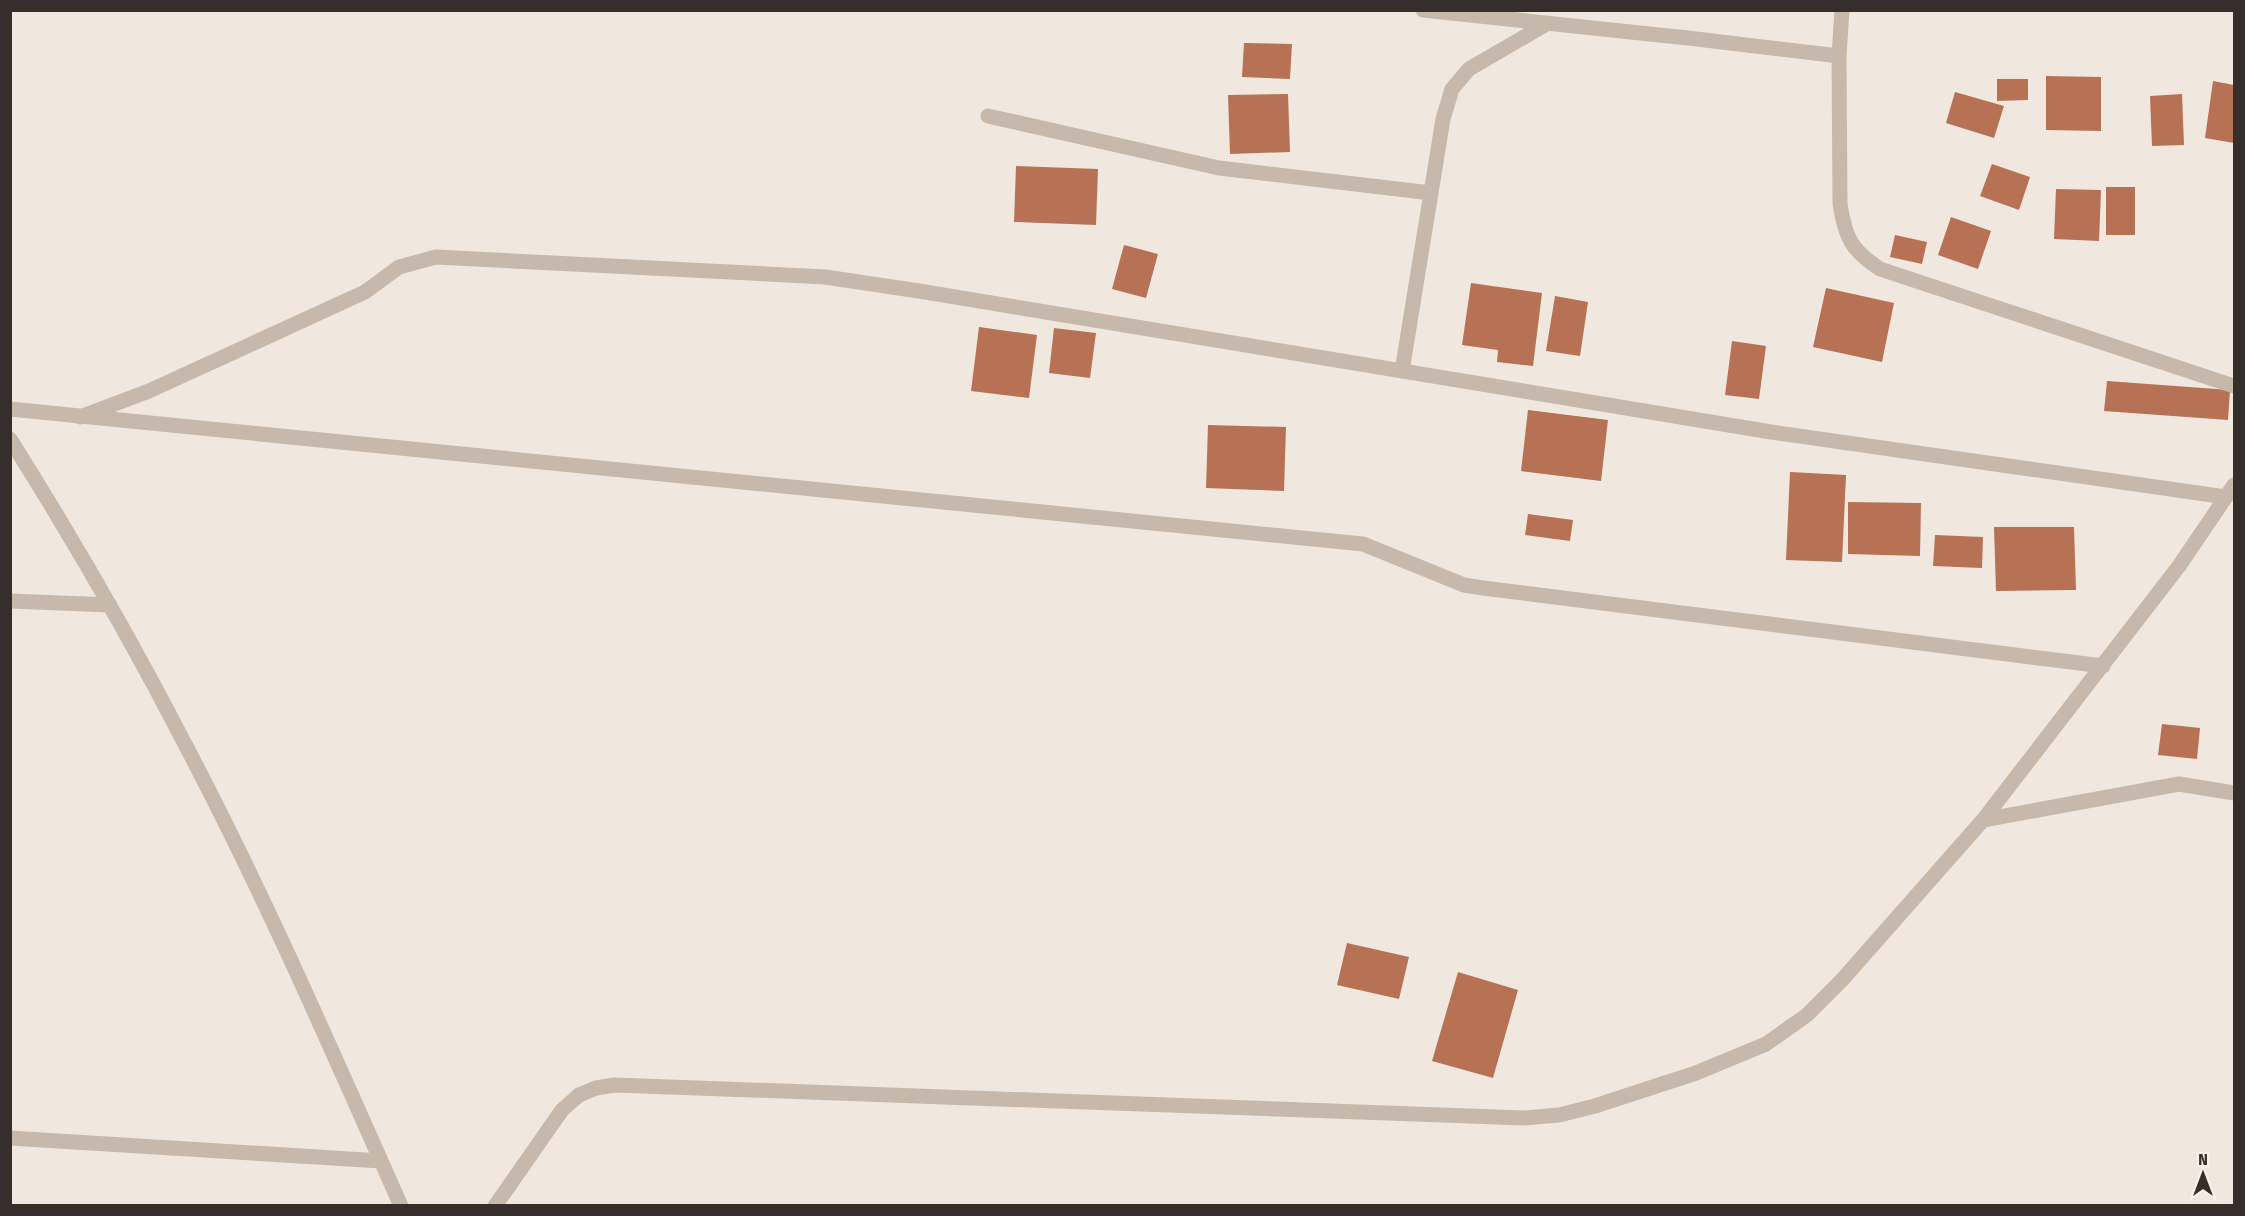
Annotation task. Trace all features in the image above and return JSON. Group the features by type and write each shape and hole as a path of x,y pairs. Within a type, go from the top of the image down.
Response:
{"street":[{"path":"1423,10 1839,56"},
{"path":"1842,10 1839,56 1839,204 1847,236 1863,257 1880,268 2235,386"},
{"path":"1402,370 1443,119 1452,89 1469,69 1548,23"},
{"path":"988,116 1219,168 1431,193"},
{"path":"80,417 149,391 365,292 399,267 436,257 825,277 1771,432 2230,491 2179,566 1983,820 1842,980 1807,1015 1766,1044 1696,1073 1595,1106 1558,1115 1524,1118 615,1085 596,1088 579,1095 562,1110 495,1206"},
{"path":"10,409 1363,544 1464,585 2103,666"},
{"path":"10,439 67,529 187,747 267,910 401,1206"},
{"path":"10,601 110,605"},
{"path":"1983,820 2179,784 2235,793"},
{"path":"10,1138 381,1161"}],"building":[{"path":"1244,43 1292,44 1290,79 1242,77"},
{"path":"2046,76 2101,77 2101,131 2046,130"},
{"path":"1997,79 2028,79 2028,100 1997,101"},
{"path":"2213,81 2234,85 2234,143 2205,138"},
{"path":"1955,92 2004,106 1994,138 1946,123"},
{"path":"1288,94 1290,152 1230,154 1228,95"},
{"path":"2182,94 2184,145 2152,146 2150,96"},
{"path":"1992,164 2030,177 2019,210 1980,196"},
{"path":"1016,166 1098,169 1096,225 1014,222"},
{"path":"2106,187 2135,187 2135,235 2106,235"},
{"path":"2056,189 2101,190 2099,241 2054,239"},
{"path":"1951,217 1991,231 1978,269 1938,255"},
{"path":"1895,235 1927,242 1922,264 1890,257"},
{"path":"1124,245 1158,254 1146,298 1112,289"},
{"path":"1471,283 1542,293 1533,366 1497,362 1498,350 1462,345"},
{"path":"1826,288 1894,303 1882,362 1813,347"},
{"path":"1555,296 1588,302 1580,356 1546,351"},
{"path":"979,327 1037,335 1029,398 971,391"},
{"path":"1054,328 1096,333 1090,378 1049,373"},
{"path":"1732,341 1766,346 1759,399 1725,395"},
{"path":"2107,381 2230,390 2228,420 2104,411"},
{"path":"1528,410 1608,420 1601,481 1521,471"},
{"path":"1208,425 1286,427 1284,491 1206,488"},
{"path":"1790,472 1846,475 1842,562 1786,560"},
{"path":"1848,502 1921,503 1920,556 1848,554"},
{"path":"1528,514 1573,520 1570,541 1525,535"},
{"path":"1994,527 2074,527 2076,590 1996,591"},
{"path":"1935,535 1983,537 1982,568 1933,566"},
{"path":"2162,724 2200,728 2197,759 2158,755"},
{"path":"1347,943 1409,957 1399,999 1337,985"},
{"path":"1458,972 1518,990 1493,1078 1432,1061"}]}
